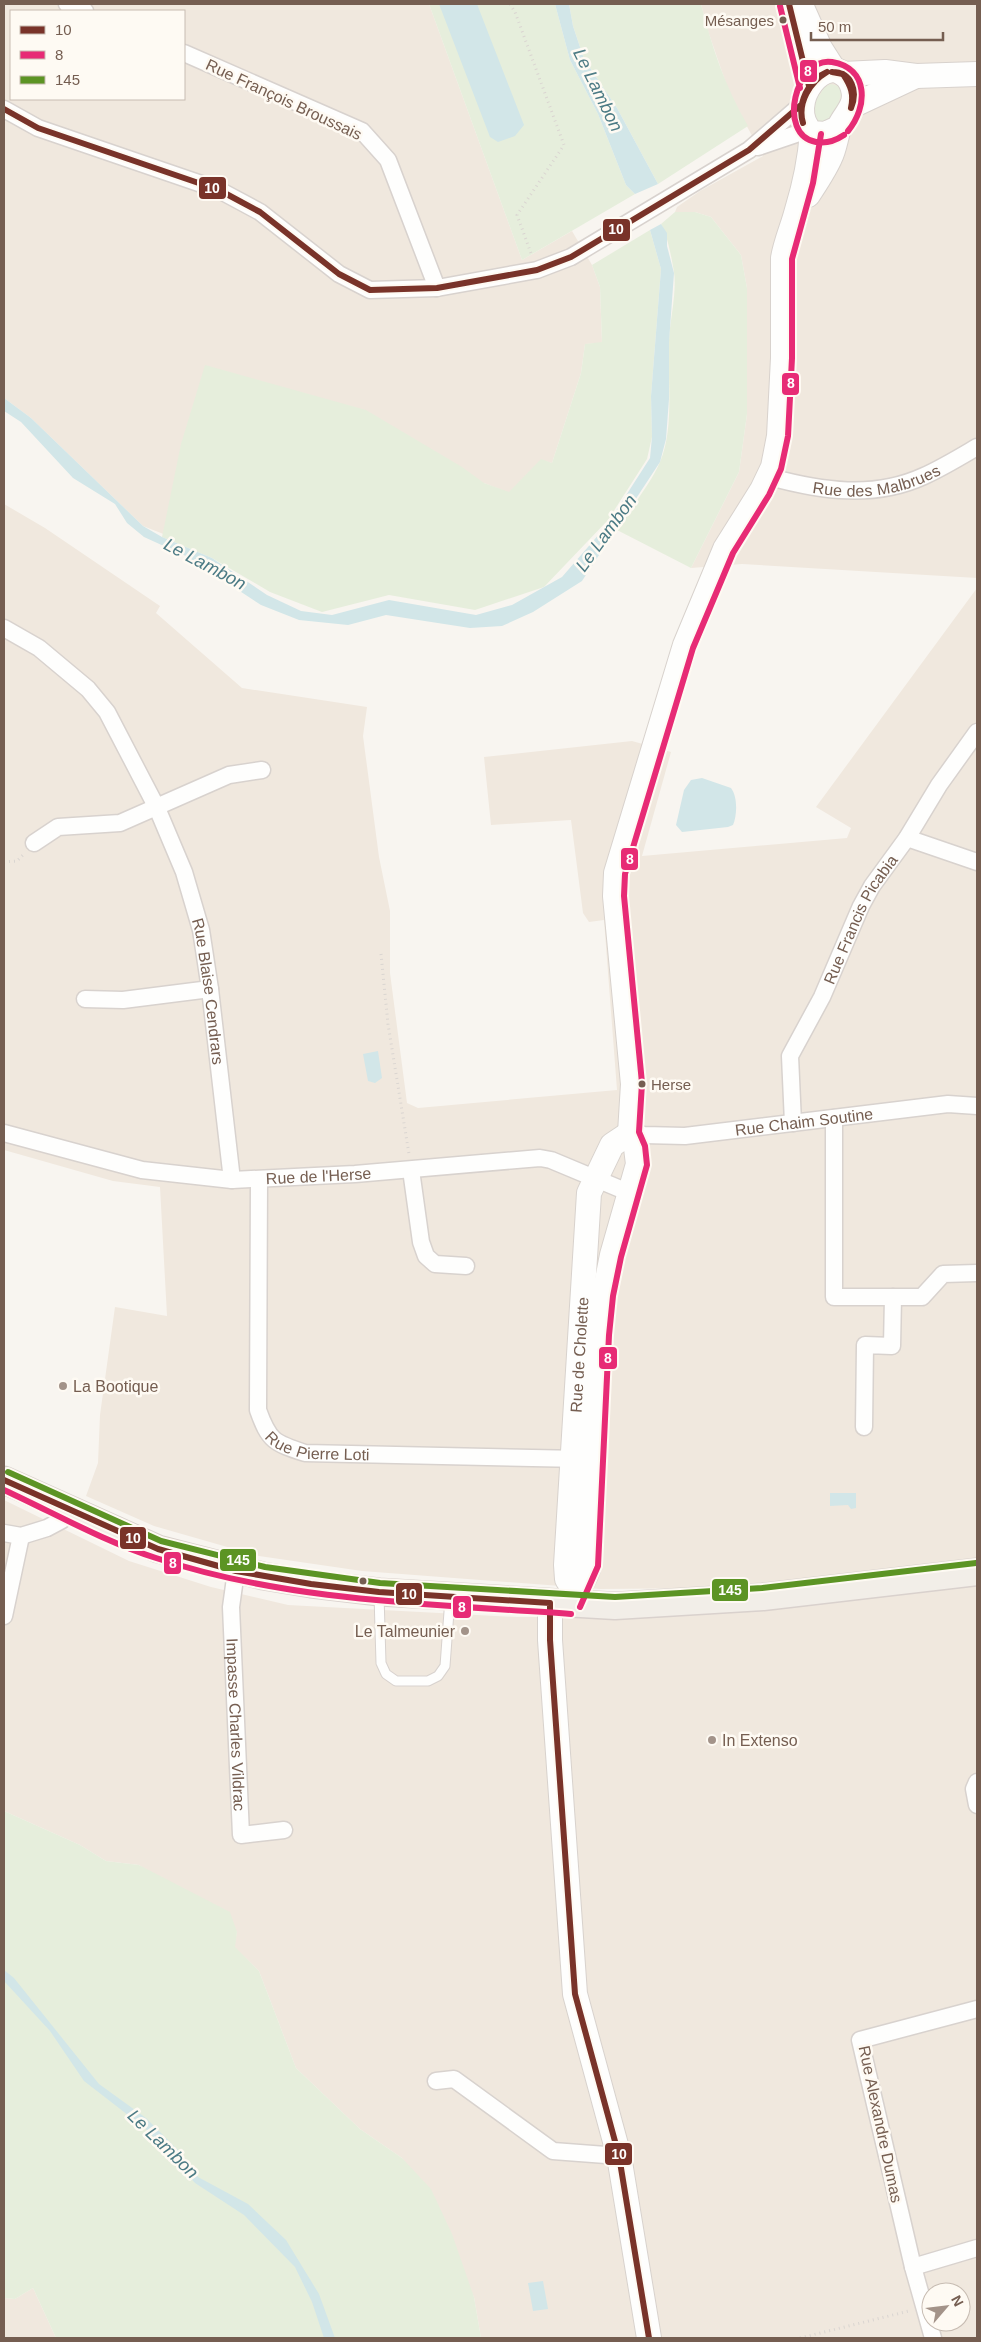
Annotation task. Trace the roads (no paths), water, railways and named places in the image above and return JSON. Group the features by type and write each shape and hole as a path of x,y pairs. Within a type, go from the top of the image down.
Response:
{"main road":[{"path":"4,1480 158,1549 236,1571 312,1584 379,1592 566,1600 615,1606 763,1596 977,1572"}],"street":[{"path":"67,4 82,10"},
{"path":"790,4 805,95 801,114 810,131"},
{"path":"749,150 810,131 825,134 840,127 852,106 853,87 838,72 820,48 801,4"},
{"name":"Rue François Broussais","path":"185,53 362,131 388,160 437,288"},
{"path":"4,110 38,128 219,190 260,212 339,274 370,290 437,288 537,270 571,257 749,150 805,95 817,76 838,72 885,72 916,76 977,74"},
{"path":"852,106 916,76"},
{"name":"Rue de Cholette","path":"797,211 830,158 840,127"},
{"name":"Rue de Cholette","path":"566,1600 568,1579 566,1565 583,1460 604,1295 612,1255 638,1164 636,1148 630,1133 632,1084 614,896 616,873 691,629 725,549 770,477 779,436 783,358 783,258 785,244 797,211 809,164 810,131"},
{"name":"Rue des Malbrues","path":"770,477 809,487 849,492 884,489 922,477 977,447"},
{"name":"Rue Blaise Cendrars","path":"4,628 39,648 88,688 107,712 157,808 184,872 198,922 210,989 232,1180"},
{"name":"Rue Francis Picabia","path":"793,1123 790,1056 822,997 861,906 891,858 907,838 939,785 977,732"},
{"path":"34,842 58,827 120,823 229,775 262,770"},
{"path":"907,838 977,862"},
{"path":"85,999 123,1000 210,989"},
{"name":"Rue Chaim Soutine","path":"630,1133 685,1136 948,1104 977,1106"},
{"path":"834,1118 834,1297 922,1297 943,1274 977,1273"},
{"name":"Rue de l'Herse","path":"4,1133 142,1170 232,1180 259,1180 411,1170 540,1158 551,1160 630,1193"},
{"name":"Rue de Cholette","path":"583,1460 589,1193 594,1179 612,1145 630,1133"},
{"path":"411,1170 421,1242 426,1256 435,1264 466,1266"},
{"name":"Rue Pierre Loti","path":"259,1180 258,1410 266,1432 280,1445 305,1454 583,1460"},
{"path":"864,1427 865,1345 892,1346 893,1297"},
{"path":"4,1533 21,1536 47,1528 62,1520 68,1510"},
{"path":"4,1616 21,1536"},
{"name":"Impasse Charles Vildrac","path":"236,1571 231,1607 241,1835 284,1830"},
{"path":"566,1600 550,1640 575,1994 619,2156 649,2338"},
{"path":"977,1782 974,1789 977,1805"},
{"name":"Rue Alexandre Dumas","path":"933,2338 913,2266 860,2040 977,2009"},
{"path":"436,2081 454,2079 554,2151 619,2156"},
{"path":"913,2266 977,2248"}],"lane":[{"path":"379,1592 381,1663 386,1674 396,1681 428,1681 438,1676 445,1666 450,1595"}],"water":[{"path":"439,4 477,4 524,125 515,136 498,142 490,137"},
{"name":"Le Lambon","path":"555,4 569,4 573,26 584,59 617,108 658,184 635,194 626,185 598,114 570,60"},
{"name":"Le Lambon","path":"661,224 667,233 667,246 674,273 669,342 669,399 666,439 660,462 582,581 533,612 502,626 470,628 386,615 348,625 299,620 261,605 188,557 144,537 127,523 115,504 73,478 21,422 4,411 4,398 31,418 143,526 162,537 212,558 267,595 301,611 332,615 389,600 476,615 512,605 562,577 607,525 650,458 652,437 651,396 661,269 650,230"},
{"path":"702,778 731,788 735,796 736,806 733,825 682,832 676,825 684,790 691,780"},
{"path":"378,1051 382,1078 375,1083 368,1081 363,1054"},
{"path":"830,1493 856,1493 856,1508 851,1509 848,1505 830,1506"},
{"name":"Le Lambon","path":"4,1970 14,1978 99,2084 146,2118 178,2150 198,2177 248,2204 286,2240 319,2294 335,2338 324,2338 312,2302 295,2267 244,2215 195,2183 146,2129 84,2081 50,2031 4,1981"},
{"path":"543,2281 548,2309 533,2311 528,2283"}],"place":[{"name":"Mésanges","path":"783,20"},
{"name":"Herse","path":"642,1084"},
{"name":"La Bootique","path":"63,1386"},
{"name":"Le Talmeunier","path":"465,1631"},
{"name":"In Extenso","path":"712,1740"}]}
